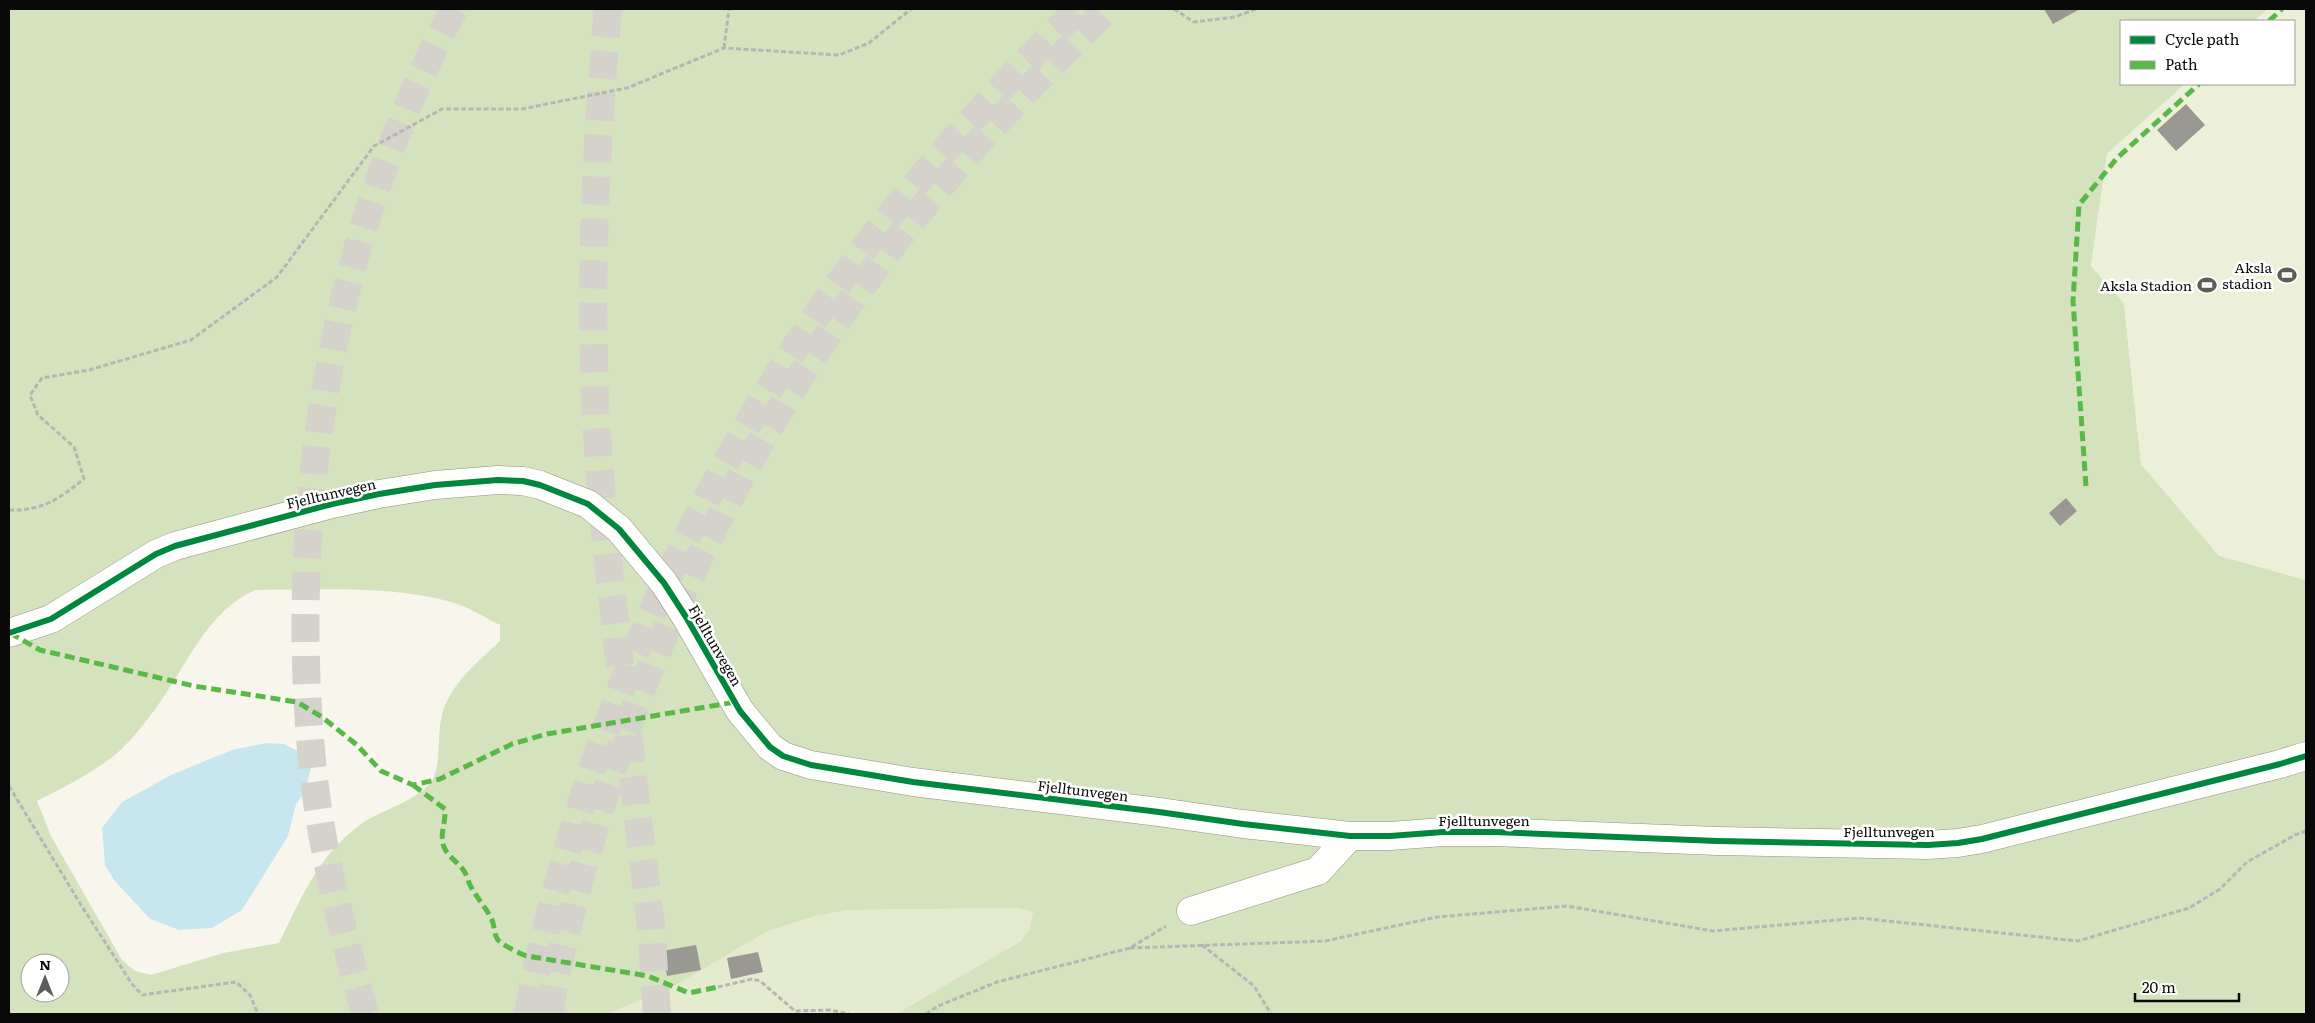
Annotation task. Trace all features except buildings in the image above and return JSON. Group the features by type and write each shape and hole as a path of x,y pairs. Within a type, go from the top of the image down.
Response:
{"street":[{"name":"Fjelltunvegen","path":"9,633 51,619 156,554 193,540 332,504 379,494 435,485 498,480 523,481 540,485 588,504 619,529 668,590 686,616 740,711 760,737 783,756 811,765 913,782 1350,836 1521,832 1727,841 1928,845 1982,839 2306,756"},
{"path":"1191,911 1318,871 1350,836"}],"path":[{"path":"724,48 730,9"},
{"path":"9,510 25,511 58,500 84,479 74,447 38,415 30,396 42,378 89,370 191,340 277,277 374,146 442,109 522,109 627,88 724,48 839,55 870,43 911,9"},
{"path":"1174,9 1194,22 1235,17 1256,9"},
{"path":"9,786 81,905 132,984 142,995 236,982 250,995 258,1014"},
{"path":"926,1014 938,1006 997,982 1130,948 1325,941 1438,917 1567,906 1713,931 1860,918 2078,941 2189,908 2220,889 2247,862 2295,835 2306,831"},
{"path":"1130,948 1191,911"},
{"path":"1202,945 1254,986 1271,1014"},
{"path":"718,987 752,979 760,981 795,1011 830,1010 848,1014"}],"green space":[{"path":"9,9 2268,9 2255,20 2120,20 2120,85 2184,85 2107,154 2091,266 2124,303 2141,464 2219,555 2306,580 2306,1014 896,1014 1021,941 1030,928 1033,912 1017,908 847,910 815,916 766,932 678,984 607,1014 9,1014","holes":["255,590 354,590 404,593 451,602 470,609 500,625 500,641 475,664 447,700 441,718 437,765 433,779 427,787 410,799 360,825 332,850 303,894 279,943 223,953 151,975 135,971 122,960 51,836 37,801 88,774 121,749 156,708 210,626 238,599"]},
{"name":"Aksla Stadion","path":"2268,9 2306,9 2306,580 2219,556 2141,464 2124,303 2091,266 2107,154 2184,85 2295,85 2295,20 2255,20"},
{"path":"1017,908 1033,912 1030,928 1021,941 896,1014 607,1014 678,984 766,932 815,916 847,910"}],"water":[{"path":"266,743 284,744 313,759 305,792 296,804 288,836 242,910 212,928 179,930 150,919 114,880 105,865 102,828 122,802 171,775 232,750"}],"tunnel":[{"path":"365,1014 341,924 322,832 313,770 306,673 306,575 313,476 327,379 348,283 376,189 412,97 454,9"},
{"path":"608,9 597,162 593,316 594,368 601,485 622,682"},
{"path":"528,1014 545,934 566,855 591,774 619,694 651,615 687,538 726,463 769,390 815,318 864,249 940,155 1022,66 1078,9"},
{"path":"549,1014 576,894 615,762 649,672 687,584 730,497 777,414 829,333 885,255 946,180 985,136 1107,9"},
{"path":"628,735 651,927 657,1014"}],"marked path":[{"path":"2270,20 2282,9"},
{"path":"2086,486 2073,301 2079,205 2117,158 2198,85"},
{"path":"10,633 40,650 194,686 297,702 322,717 357,745 381,771 413,785 440,779 512,744 547,734 735,702"},
{"path":"413,785 445,809 442,833 444,847 448,854 462,868 472,889 492,920 496,937 503,944 527,956 648,976 689,993 718,987"}],"cycle path":[{"path":"9,633 51,619 156,554 175,546 332,504 379,494 435,485 498,480 523,481 540,485 588,504 619,529 664,583 686,617 740,711 770,747 783,756 811,765 913,782 1350,836 1494,832 1717,841 1928,845 1982,839 2306,756"}],"place":[{"name":"Aksla stadion","path":"2287,275"},
{"name":"Aksla Stadion","path":"2207,285"}]}
